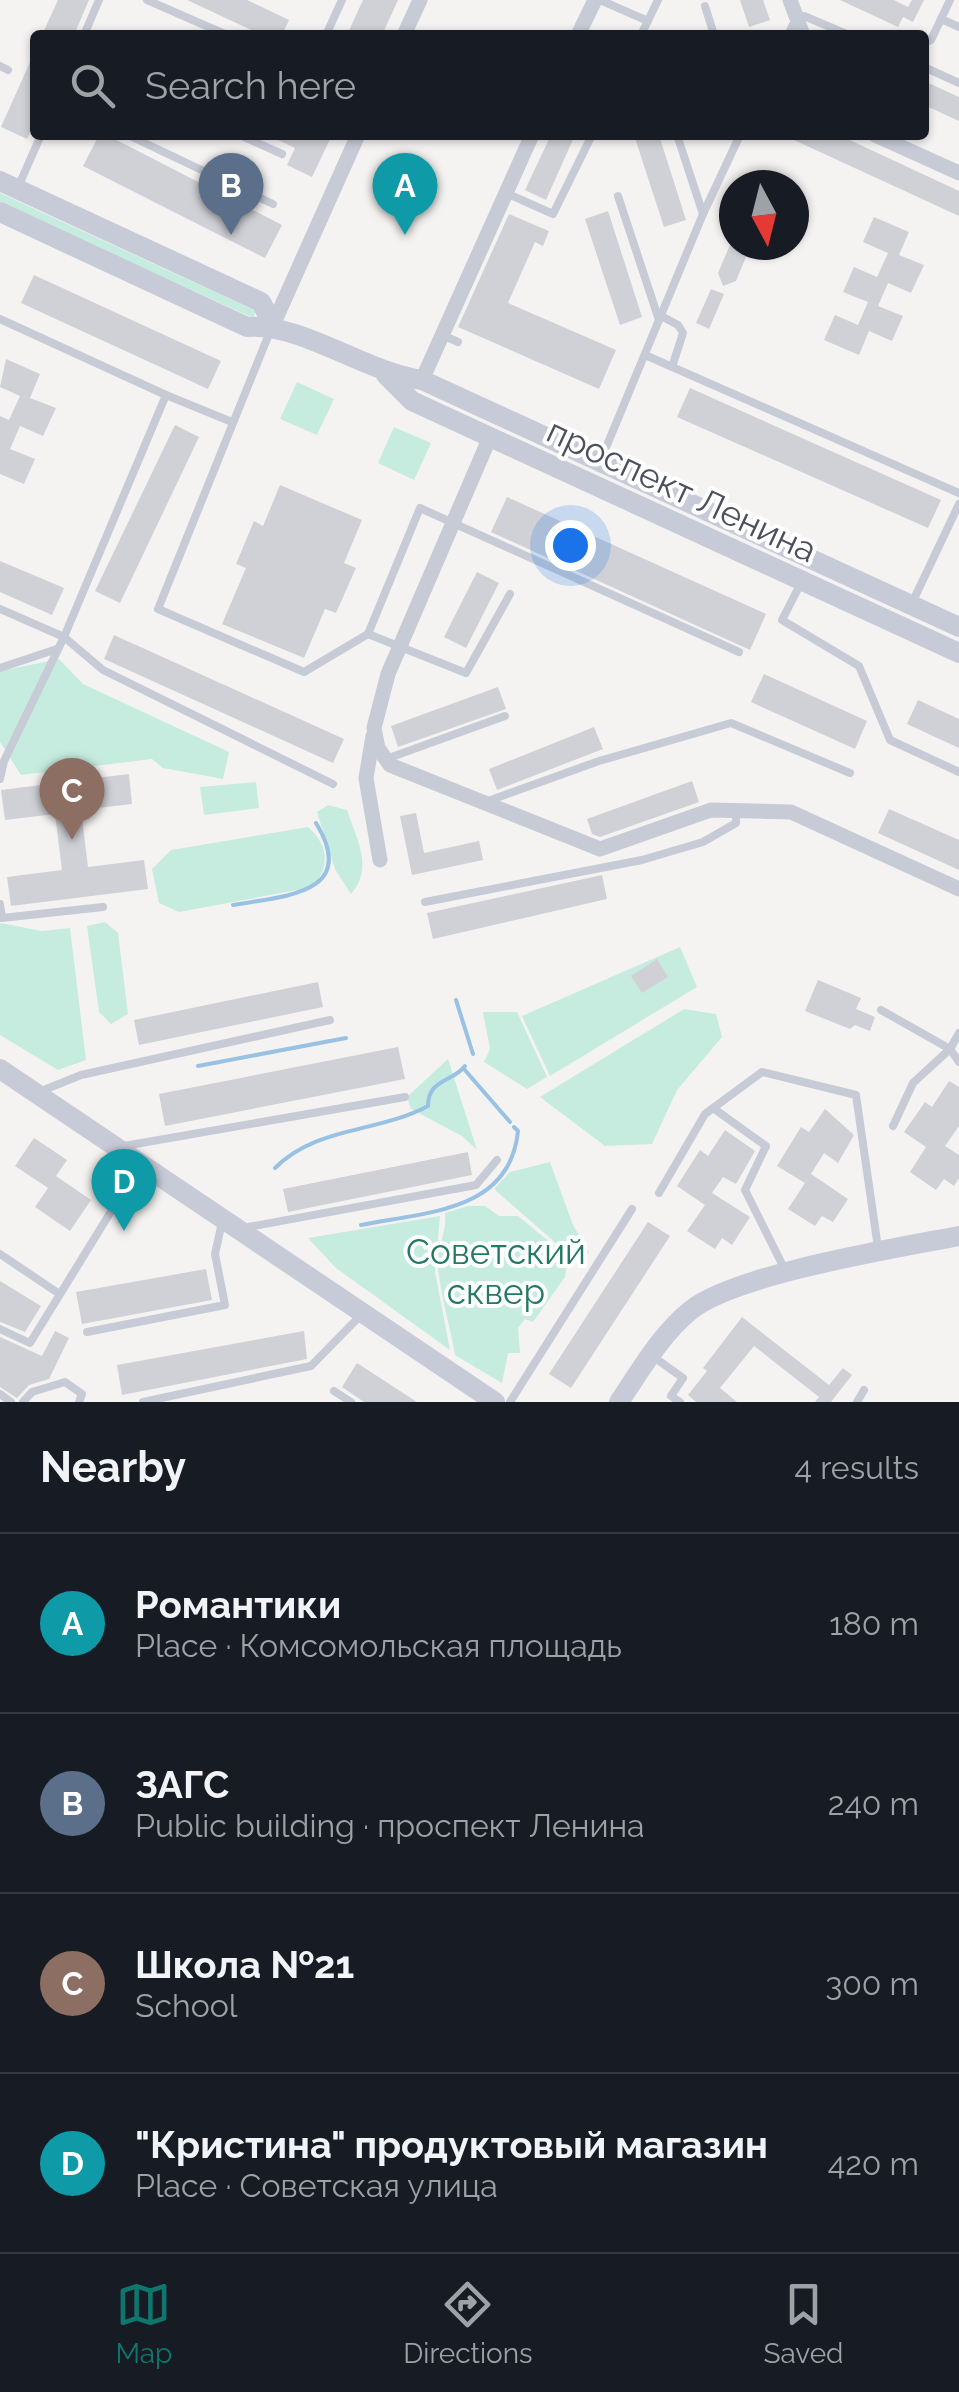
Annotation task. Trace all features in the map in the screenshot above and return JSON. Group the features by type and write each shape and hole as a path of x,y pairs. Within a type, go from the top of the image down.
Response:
{"main road":[{"name":"проспект Ленина","path":"8,185 260,302 273,325"},
{"name":"проспект Ленина","path":"0,212 248,327 273,325 386,375 422,380 959,627"},
{"name":"проспект Ленина","path":"386,375 412,401 959,653"},
{"path":"0,1069 122,1147 495,1402"},
{"path":"619,1402 650,1354 691,1310 738,1286 959,1236"}],"street":[{"path":"406,30 420,0"},
{"path":"581,30 597,0"},
{"path":"790,0 802,30"},
{"path":"273,325 356,140"},
{"path":"422,380 530,140"},
{"path":"886,140 959,173"},
{"path":"380,860 366,778 374,728 400,647 490,437"},
{"path":"374,728 378,748 404,774 600,849 711,810 736,808 804,816 959,889"}],"lane":[{"path":"86,30 99,0"},
{"path":"147,0 216,30"},
{"path":"328,30 342,0"},
{"path":"597,0 648,21"},
{"path":"644,30 658,0"},
{"path":"929,41 950,0"},
{"path":"705,6 712,30"},
{"path":"790,30 796,18 804,16 837,30"},
{"path":"942,19 959,27"},
{"path":"929,69 959,83"},
{"path":"8,185 39,140"},
{"path":"139,140 273,204"},
{"path":"251,140 282,154"},
{"path":"506,193 553,214 590,140"},
{"path":"679,140 702,214"},
{"path":"600,462 702,214 738,140"},
{"path":"618,196 660,318 678,325 684,333 672,366"},
{"path":"0,319 232,422"},
{"path":"273,325 158,609 304,672 368,634 420,508 738,652"},
{"path":"443,328 458,342"},
{"path":"645,355 959,493"},
{"path":"0,779 4,761 64,637 166,395"},
{"path":"912,605 959,504"},
{"path":"802,581 782,620 859,666 890,740 959,772"},
{"path":"368,634 466,673 510,594"},
{"path":"0,609 64,637 103,670 332,784"},
{"path":"0,668 57,649"},
{"path":"386,759 505,716"},
{"path":"482,803 599,761 731,722 850,773"},
{"path":"425,902 684,849 736,823 736,808"},
{"path":"0,904 2,918 104,907"},
{"path":"881,1010 950,1049 959,1062"},
{"path":"38,1093 80,1075 330,1020"},
{"path":"893,1126 913,1084 950,1049 958,1036"},
{"path":"659,1194 705,1114 762,1072 856,1095 879,1253"},
{"path":"122,1147 405,1097"},
{"path":"714,1108 766,1146 745,1190 788,1274"},
{"path":"242,1228 476,1186 497,1160"},
{"path":"0,1330 30,1343 142,1161"},
{"path":"510,1402 632,1209"},
{"path":"87,1332 225,1305 215,1254 223,1216"},
{"path":"0,1254 58,1293"},
{"path":"143,1402 312,1366 363,1313"},
{"path":"650,1354 683,1378 672,1396 680,1402"},
{"path":"24,1402 32,1392 65,1382 82,1394 79,1402"},
{"path":"334,1390 351,1402"},
{"path":"857,1402 864,1390"},
{"path":"0,1394 11,1402"}],"green space":[{"path":"0,193 256,311 253,318 0,203"},
{"path":"297,382 334,399 317,435 280,419"},
{"path":"394,427 431,443 414,480 378,463"},
{"path":"59,659 83,684 229,752 223,779 163,768 152,759 21,775 0,742 0,671"},
{"path":"256,782 259,808 204,815 200,787"},
{"path":"328,805 347,810 359,843 361,874 351,894 335,869 317,812"},
{"path":"308,827 320,841 325,856 313,887 179,912 159,903 152,869 171,850"},
{"path":"105,922 118,933 128,1014 111,1024 99,1012 87,926"},
{"path":"0,923 42,931 70,928 86,1060 58,1070 0,1035"},
{"path":"680,947 697,987 550,1076 522,1016"},
{"path":"684,1009 716,1014 722,1037 677,1090 652,1144 605,1146 540,1097"},
{"path":"483,1012 517,1012 547,1077 527,1089 484,1062 490,1049"},
{"path":"448,1059 477,1150 462,1136 411,1109 407,1097"},
{"path":"550,1162 573,1225 589,1252 581,1265 494,1189 510,1172"},
{"name":"Советский сквер","path":"485,1206 499,1216 518,1216 568,1257 565,1277 533,1322 525,1319 518,1328 520,1353 508,1353 502,1383 455,1355 441,1290 438,1260 445,1213"},
{"path":"440,1216 435,1272 450,1350 336,1268 308,1238"}],"building":[{"path":"58,0 89,0 76,30 44,30"},
{"path":"187,0 247,0 289,20 284,30 251,30"},
{"path":"363,0 398,0 384,30 349,30"},
{"path":"740,0 763,0 770,20 749,27"},
{"path":"840,0 894,0 908,7 912,0 924,0 913,22 903,17 898,27"},
{"path":"30,62 27,139 1,127"},
{"path":"929,83 959,97 959,121 929,107"},
{"path":"96,140 117,140 282,225 265,258 83,166"},
{"path":"278,140 330,140 312,177 287,165 295,148"},
{"path":"549,140 573,140 546,200 525,190"},
{"path":"636,140 661,140 686,220 664,227"},
{"path":"794,140 850,140 959,191 959,216"},
{"path":"608,211 642,317 620,325 585,219"},
{"path":"509,214 549,231 543,246 535,242 508,303 616,350 599,389 458,327"},
{"path":"874,217 909,232 899,255 924,265 911,293 888,283 878,306 903,316 892,341 869,331 859,355 824,340 835,315 858,325 868,302 843,292 854,267 877,277 888,253 863,242"},
{"path":"724,260 745,260 736,281 723,286 718,273"},
{"path":"34,275 221,361 208,389 21,303"},
{"path":"711,289 724,294 709,329 696,323"},
{"path":"6,359 40,374 30,398 56,408 43,436 20,426 10,449 35,459 24,484 0,474 0,416 9,420 20,396 0,387"},
{"path":"690,388 941,500 928,528 677,417"},
{"path":"175,425 199,437 120,603 95,591"},
{"path":"280,485 362,520 344,563 356,568 336,613 325,609 304,658 222,624 246,568 236,564 254,521 263,526"},
{"path":"507,497 766,614 750,650 491,532"},
{"path":"0,561 64,588 52,615 0,592"},
{"path":"477,572 499,583 466,648 444,637"},
{"path":"114,635 344,739 333,763 104,659"},
{"path":"764,674 867,721 855,749 751,702"},
{"path":"498,687 506,709 398,747 391,726"},
{"path":"918,700 959,719 959,748 907,724"},
{"path":"594,727 603,749 497,790 489,769"},
{"path":"129,774 132,804 81,810 88,867 144,860 148,889 11,906 7,877 62,870 55,814 5,820 1,790"},
{"path":"692,781 699,802 600,837 592,834 587,819"},
{"path":"889,809 959,840 959,870 878,833"},
{"path":"416,813 424,853 479,841 483,860 412,875 400,816"},
{"path":"602,875 607,899 433,939 427,913"},
{"path":"657,959 668,977 642,993 631,976"},
{"path":"818,980 861,998 856,1009 875,1017 870,1031 855,1025 850,1029 805,1011"},
{"path":"318,982 323,1007 139,1045 134,1020"},
{"path":"398,1047 405,1079 165,1126 159,1094"},
{"path":"949,1081 959,1087 959,1126 945,1146 959,1155 959,1178 954,1186 944,1179 936,1190 910,1172 926,1147 904,1132 925,1102 932,1107"},
{"path":"825,1109 854,1135 838,1163 824,1153 811,1174 848,1199 833,1222 822,1216 815,1226 788,1209 805,1183 777,1166 801,1127 809,1132"},
{"path":"725,1130 755,1151 736,1184 723,1177 712,1193 750,1217 732,1245 722,1238 715,1249 687,1231 705,1205 677,1186 700,1150 708,1156"},
{"path":"34,1138 67,1160 56,1176 91,1200 70,1231 35,1207 48,1188 15,1166"},
{"path":"468,1152 472,1175 288,1212 283,1189"},
{"path":"648,1222 670,1236 571,1388 549,1374"},
{"path":"206,1269 212,1300 82,1324 76,1292"},
{"path":"0,1281 41,1306 25,1332 0,1322"},
{"path":"742,1317 829,1385 843,1368 852,1375 831,1402 815,1402 819,1397 754,1346 720,1388 737,1402 696,1402 688,1395 707,1371 703,1368"},
{"path":"55,1331 69,1338 49,1379 29,1385 17,1398 0,1387 0,1337 42,1356"},
{"path":"304,1331 307,1359 122,1395 117,1365"},
{"path":"357,1363 417,1402 364,1402 342,1387"}],"waterway":[{"path":"233,905 292,894 322,878 328,865 327,847 316,823"},
{"path":"456,1000 473,1054"},
{"path":"198,1066 346,1038"},
{"path":"275,1168 310,1144 428,1106 432,1091 465,1066"},
{"path":"464,1069 510,1122"},
{"path":"361,1225 437,1211 482,1193 499,1178 512,1158 518,1131 514,1127"}],"place":[{"name":"ЗАГС","path":"231,235"},
{"name":"Романтики","path":"405,235"},
{"name":"Школа №21","path":"72,840"},
{"name":"\"Кристина\" продуктовый магазин","path":"124,1231"}]}
